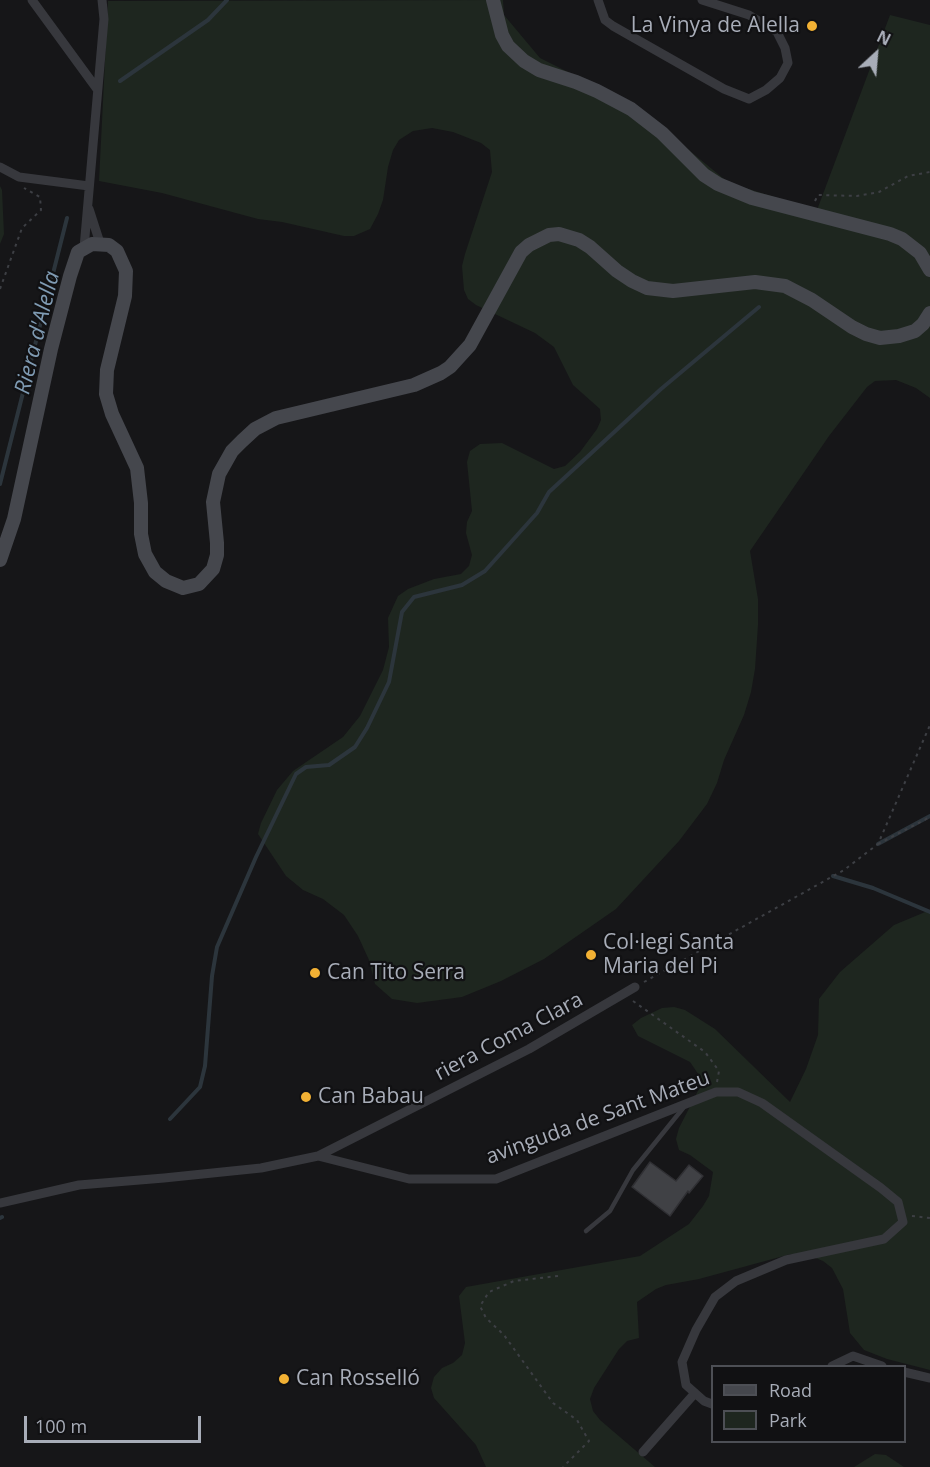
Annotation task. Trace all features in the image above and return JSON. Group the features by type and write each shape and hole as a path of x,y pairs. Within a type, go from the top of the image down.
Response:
{"main road":[{"path":"493,0 502,35 508,46 524,61 539,70 597,91 631,110 662,133 704,175 718,184 735,192 902,239 920,253 930,270"},
{"path":"0,560 14,519 51,349 70,276 78,252 92,244 109,245 117,251 126,271 125,296 107,370 106,394 112,414 137,468 141,503 141,534 148,562 161,577 183,588 199,584 213,569 217,555 213,502 216,487 223,466 232,451 242,441 255,429 276,418 414,385 450,367 470,345 521,252 529,245 549,235 559,234 579,240 617,271 647,288 673,291 755,282 785,286 812,300 852,327 880,338 915,331 930,313"}],"street":[{"path":"32,0 97,89"},
{"path":"84,248 104,19 102,0"},
{"path":"598,0 605,20 613,26 724,89 749,99 766,90 780,78 788,63 785,48 777,32 749,15 702,0"},
{"path":"0,167 20,177 89,186"},
{"path":"87,205 100,243"},
{"name":"riera Coma Clara","path":"0,1203 79,1185 261,1168 318,1156 529,1049 635,987"},
{"name":"avinguda de Sant Mateu","path":"318,1156 409,1179 496,1179 687,1102 716,1092 738,1092 762,1103 829,1149 898,1202 901,1214"},
{"path":"711,1404 704,1401 686,1384 682,1362 696,1330 715,1298 736,1281 786,1260 884,1239 903,1222 901,1214"},
{"path":"834,1365 853,1356 879,1365"},
{"path":"906,1372 930,1378"},
{"path":"643,1452 695,1393"}],"lane":[{"path":"586,1231 610,1211 633,1170 687,1102"}],"path":[{"path":"805,212 818,195 856,196 879,192 908,176 930,172"},
{"path":"0,290 22,228 41,210 40,197 20,186"},
{"path":"878,844 930,725"},
{"path":"635,987 844,870 878,844 930,817"},
{"path":"624,994 705,1052 719,1071 716,1092"},
{"path":"901,1214 930,1218"},
{"path":"558,1276 514,1281 489,1292 480,1306 486,1318 504,1335 553,1403 578,1420 589,1441 563,1467"}],"green space":[{"path":"503,0 504,15 540,58 634,105 729,183 817,210 890,15 930,25 930,398 916,388 896,380 875,381 867,387 829,436 750,551 758,599 755,669 751,692 744,715 707,804 679,841 616,909 544,959 501,981 462,997 417,1003 392,999 375,984 369,960 358,936 344,915 323,899 303,890 286,876 258,834 261,823 277,790 293,771 343,737 360,716 383,670 389,647 388,618 398,596 408,589 434,579 461,574 469,566 472,555 466,533 467,522 472,511 467,462 470,451 480,444 502,443 554,469 565,466 580,452 597,429 601,420 600,409 573,385 554,347 535,333 468,299 464,290 462,266 492,172 490,150 481,143 453,132 432,128 413,131 399,140 388,167 383,200 378,214 370,229 354,236 258,219 162,193 99,181 108,1"},
{"path":"0,186 4,234 0,244"},
{"path":"930,910 930,1370 887,1359 864,1350 850,1333 843,1289 832,1268 813,1257 791,1254 699,1279 666,1285 637,1302 639,1338 627,1341 619,1349 594,1388 590,1399 593,1411 600,1420 655,1467 486,1467 476,1445 434,1398 431,1388 434,1377 442,1368 453,1363 462,1355 465,1343 459,1296 466,1287 640,1256 689,1224 709,1196 713,1172 679,1150 676,1139 679,1128 703,1081 690,1062 638,1036 632,1025 662,1008 674,1007 685,1010 715,1029 790,1102 806,1069 818,1035 819,999 840,972 894,925"},
{"path":"875,1454 886,1455 904,1467 854,1467"}],"building":[{"path":"650,1162 676,1181 689,1165 703,1176 689,1193 688,1191 670,1216 632,1187"}],"waterway":[{"path":"120,81 208,20 227,0"},
{"name":"Riera d'Alella","path":"0,484 67,218"},
{"path":"170,1119 200,1087 205,1066 212,976 217,947 256,857 296,774 306,767 329,765 355,747 367,728 389,682 402,612 414,597 462,585 485,571 537,513 549,492 661,389 759,307"},
{"path":"878,844 930,816"},
{"path":"833,876 873,888 930,912"}],"place":[{"name":"La Vinya de Alella","path":"812,26"},
{"name":"Col·legi Santa Maria del Pi","path":"591,955"},
{"name":"Can Tito Serra","path":"315,973"},
{"name":"Can Babau","path":"306,1097"},
{"name":"Can Rosselló","path":"284,1379"}]}
